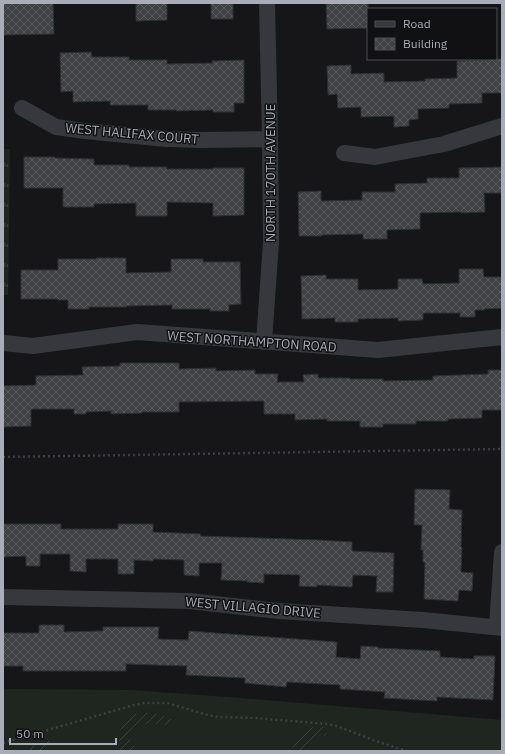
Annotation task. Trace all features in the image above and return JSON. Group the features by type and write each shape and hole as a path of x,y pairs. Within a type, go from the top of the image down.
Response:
{"street":[{"name":"NORTH 170TH AVENUE","path":"264,342 271,242 267,3"},
{"name":"WEST HALIFAX COURT","path":"22,108 56,127 85,131 167,139 270,139"},
{"path":"344,153 374,156 382,155 444,144 502,126"},
{"name":"WEST NORTHAMPTON ROAD","path":"3,343 33,346 137,332 378,350 502,337"},
{"path":"499,627 502,552"},
{"name":"WEST VILLAGIO DRIVE","path":"3,597 188,601 279,611 423,620 499,627"}],"path":[{"path":"3,458 502,449"},
{"path":"3,743 134,705 156,702 167,703 218,717 239,717 327,724 337,726 372,740 406,751"}],"green space":[{"path":"3,149 10,149 8,295 3,295"},
{"path":"3,689 131,690 502,720 502,751 3,751"},
{"path":"142,713 168,717 173,722 169,725 146,723 134,726 130,731 130,739 138,751 121,751 119,736 124,719 129,715"},
{"path":"318,726 327,728 328,730 326,735 313,740 305,751 292,751 293,744 300,734 307,729"},
{"path":"52,741 53,743 49,748 39,751 26,751 30,747"}],"building":[{"path":"3,3 53,3 54,34 3,35"},
{"path":"136,3 167,3 167,20 136,21"},
{"path":"211,3 233,3 233,19 211,19"},
{"path":"326,3 368,3 367,28 327,29"},
{"path":"91,52 92,57 129,57 129,60 167,60 167,64 213,63 212,61 244,60 244,103 234,103 234,112 213,112 213,110 148,110 148,105 110,105 110,101 73,102 73,91 61,92 60,53"},
{"path":"502,59 502,93 482,93 482,103 449,104 449,108 418,109 418,119 409,120 409,126 394,127 394,116 361,117 361,107 338,108 337,94 328,95 327,66 351,65 351,74 384,73 384,82 425,81 425,79 457,78 457,61"},
{"path":"24,157 94,159 94,165 167,167 167,169 244,168 244,215 213,216 213,203 167,202 167,216 136,216 136,203 94,204 94,207 63,207 63,188 24,188"},
{"path":"502,167 502,193 484,193 485,212 420,213 420,229 387,230 387,239 363,239 363,234 299,236 298,192 321,191 321,201 362,200 362,192 395,192 395,184 427,183 427,178 459,178 459,168"},
{"path":"126,258 126,273 171,272 171,259 203,259 203,262 240,262 241,304 229,305 229,311 210,311 210,309 172,309 172,305 68,309 68,300 21,299 21,270 58,270 58,259"},
{"path":"459,269 483,269 484,277 502,277 502,308 475,310 475,317 460,317 460,313 423,313 423,320 398,321 398,318 358,319 358,322 335,322 335,318 302,319 301,276 326,275 326,279 358,279 358,290 398,289 398,279 422,279 423,284 459,283"},
{"path":"120,363 179,363 179,369 216,368 216,371 255,370 255,374 278,374 277,382 304,382 303,375 318,374 318,378 383,379 383,381 433,380 433,376 488,374 488,370 502,370 502,410 482,410 482,418 448,419 448,421 416,421 416,424 383,424 383,427 360,427 360,421 327,421 327,419 295,420 295,414 264,414 264,401 179,402 179,412 111,414 111,411 74,414 74,409 31,409 31,426 3,427 3,386 36,385 36,376 83,375 82,367 120,366"},
{"path":"415,489 450,490 449,509 462,510 461,572 473,573 472,591 459,590 458,601 424,599 425,563 423,562 423,550 421,550 422,525 414,525"},
{"path":"3,524 61,524 61,529 118,529 118,524 153,524 153,532 201,534 200,536 352,542 352,551 394,553 393,592 376,592 377,576 353,575 352,587 317,585 317,587 299,586 300,575 264,574 264,583 221,580 222,563 199,563 199,576 184,575 184,560 134,560 134,574 118,574 118,559 86,559 86,572 70,571 70,554 40,554 40,566 26,566 26,556 3,557"},
{"path":"39,625 64,625 64,632 103,631 103,627 159,627 158,639 188,640 189,631 337,642 336,657 360,659 361,646 440,651 440,657 474,659 474,656 495,656 493,700 437,697 437,701 384,698 385,692 340,689 340,685 287,682 286,687 245,683 245,678 186,675 187,666 126,664 126,671 23,671 23,666 3,666 3,633 39,633"}]}
